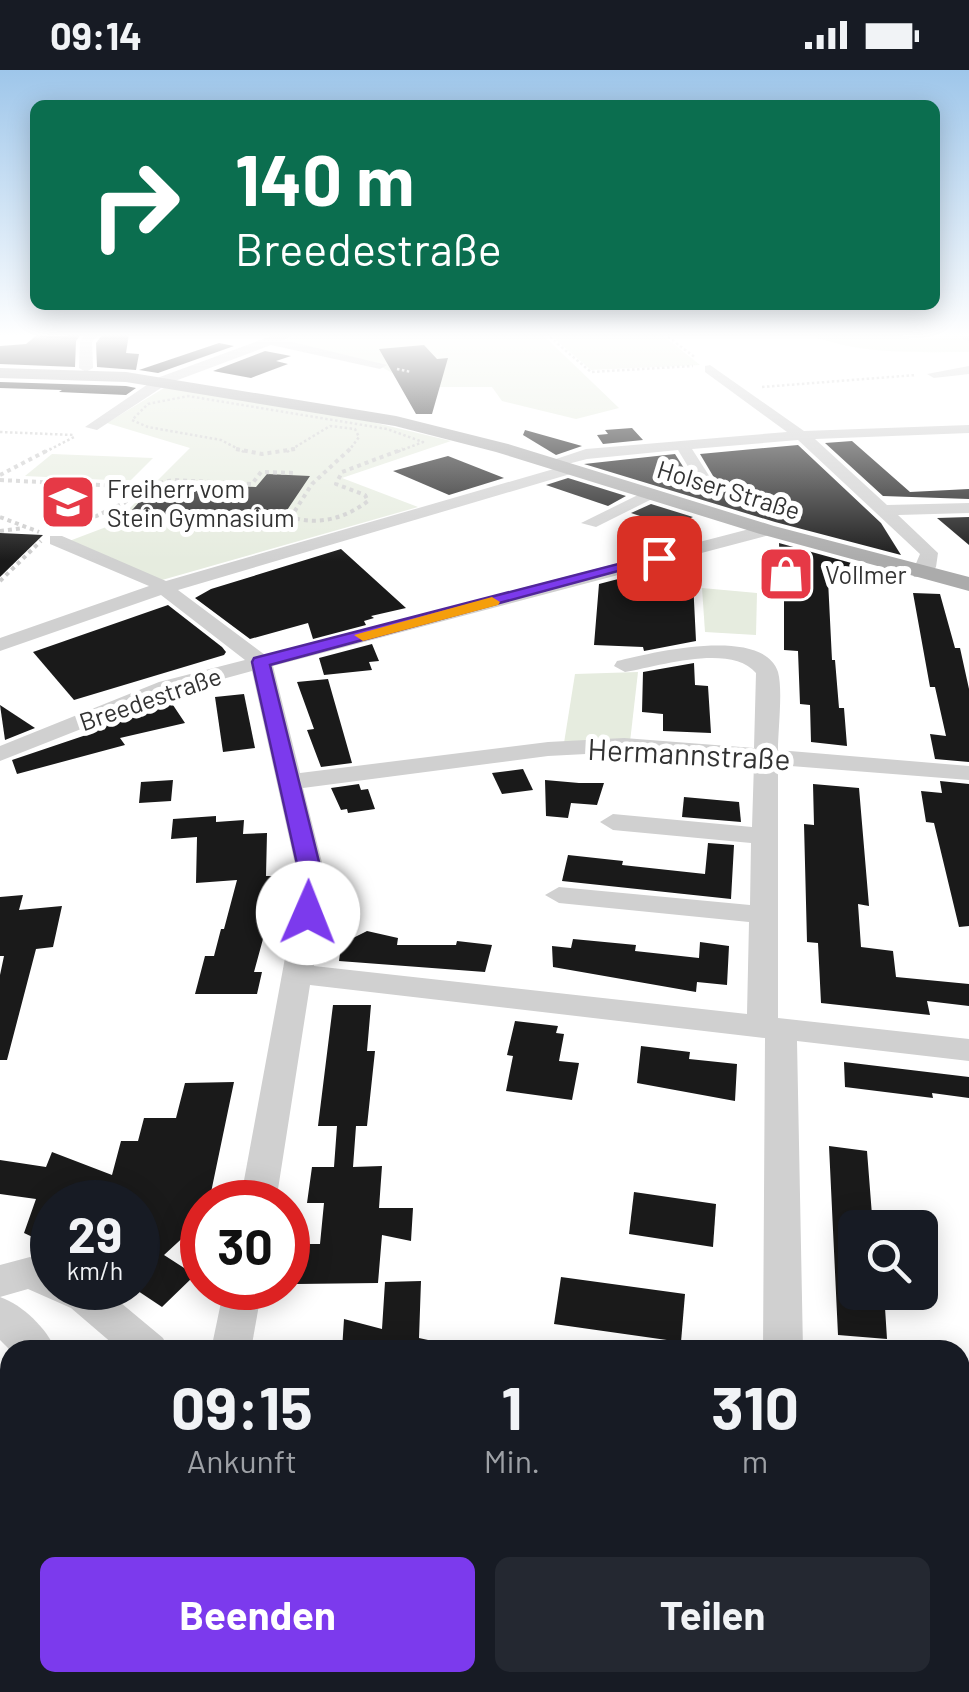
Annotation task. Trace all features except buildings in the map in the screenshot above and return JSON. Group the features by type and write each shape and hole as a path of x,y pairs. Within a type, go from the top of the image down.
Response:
{"main road":[{"name":"Holser Straße","path":"328,410 396,421 561,466 767,530 969,584"}],"street":[{"path":"92,427 119,410"},
{"path":"766,410 801,436 928,553 927,566 921,573"},
{"path":"0,645 163,588 561,466 586,454 888,429 969,430"},
{"path":"682,446 708,485"},
{"path":"590,523 652,495"},
{"path":"884,510 969,508"},
{"name":"Breedestraße","path":"0,754 167,687 767,530"},
{"path":"51,538 163,588 261,662 313,882 262,1180"},
{"path":"625,666 739,652 759,660 769,678 764,915 772,1028 782,1340"},
{"name":"Hermannstraße","path":"291,782 588,746 671,747 969,773"},
{"path":"613,822 765,836"},
{"path":"559,895 764,915"},
{"path":"299,974 969,1050"},
{"path":"0,1281 30,1273"},
{"path":"101,1310 137,1340"},
{"path":"234,1340 239,1310"},
{"path":"0,1314 26,1340"}],"path":[{"path":"140,410 132,420 148,427 222,440 228,447 266,455 297,448 330,426 356,429 359,438 355,445 312,484 292,513 292,517 311,522 355,509 368,500 365,495 336,484 342,472 424,442 387,429 271,410"},
{"path":"0,432 77,435 0,477"},
{"path":"0,477 141,487 173,480 252,484 261,472 295,474"},
{"path":"0,581 51,538 124,503 141,487"},
{"path":"0,516 51,538"},
{"path":"0,531 26,526"}],"shaded area":[{"path":"129,410 320,410 451,441 342,478 418,507 155,582 64,543 114,524 190,448 107,423"},
{"path":"538,410 612,410 576,419"},
{"path":"52,454 153,458 130,481 25,476"},
{"path":"702,588 757,593 756,635 705,632"},
{"path":"638,672 630,742 564,743 575,674"}],"slow traffic":[{"path":"363,635 492,602"}],"place":[{"name":"Freiherr vom Stein Gymnasium","path":"68,502"},
{"name":"Vollmer","path":"786,574"}],"route":[{"path":"308,913 313,882 261,662 659,558"}]}
